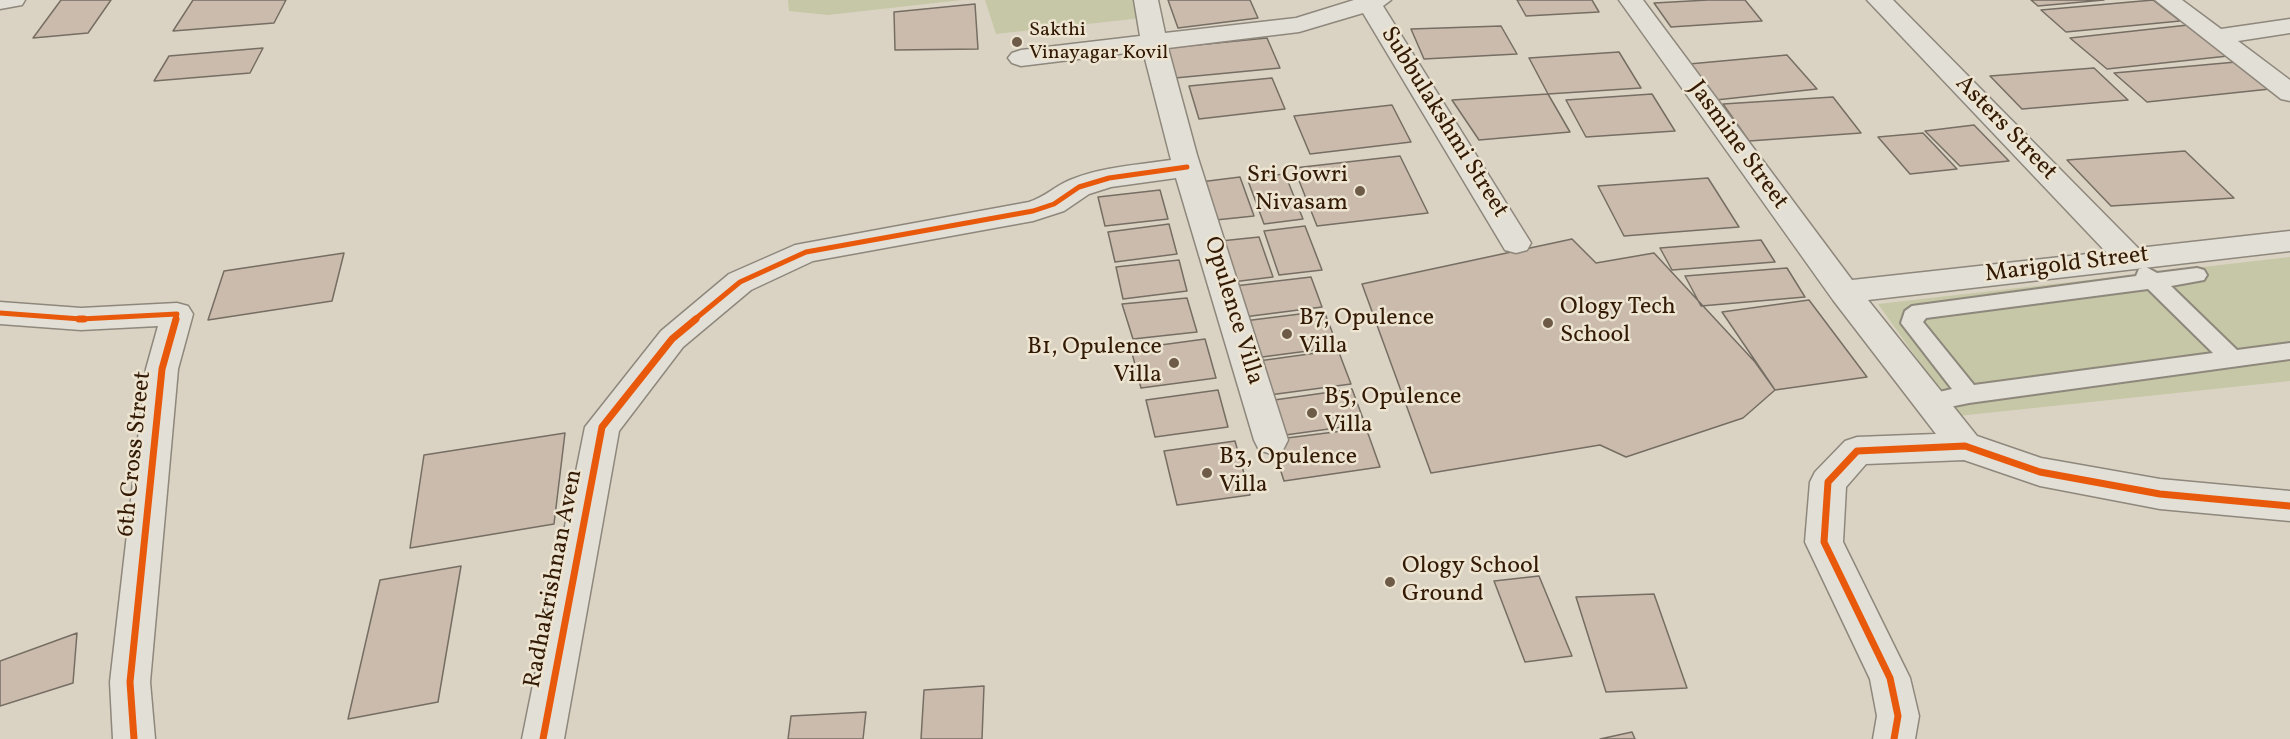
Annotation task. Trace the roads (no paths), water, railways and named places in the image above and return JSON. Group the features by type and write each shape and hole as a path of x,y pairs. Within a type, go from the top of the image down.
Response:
{"street":[{"path":"0,2 13,0"},
{"name":"Opulence Villa","path":"1146,0 1154,44 1189,175 1271,440"},
{"name":"Jasmine Street","path":"1631,0 1844,292 1965,446"},
{"name":"Asters Street","path":"1879,0 2131,259"},
{"path":"2167,0 2290,93"},
{"path":"1021,58 1299,26 1374,2"},
{"name":"Subbulakshmi Street","path":"1374,2 1516,243"},
{"path":"2216,37 2290,26"},
{"name":"Radhakrishnan Aven","path":"543,739 602,427 672,339 740,282 806,252 1033,211 1054,204 1079,188 1109,178 1189,175"},
{"name":"Marigold Street","path":"1844,292 2290,242"},
{"name":"6th Cross Street","path":"0,313 81,319 177,314 162,369 130,682 134,739"},
{"path":"1894,739 1898,716 1890,678 1824,542 1828,482 1857,451 1965,446 2040,472 2160,494 2290,506"}],"lane":[{"path":"2131,259 2233,359"},
{"path":"1969,394 1912,323 1913,316 1920,311 2197,275"},
{"path":"1930,402 1969,394 2290,351"}],"place":[{"name":"Sakthi Vinayagar Kovil","path":"1017,42"},
{"name":"Sri Gowri Nivasam","path":"1360,191"},
{"name":"Ology Tech School","path":"1548,323"},
{"name":"B7, Opulence Villa","path":"1287,334"},
{"name":"B1, Opulence Villa","path":"1174,363"},
{"name":"B5, Opulence Villa","path":"1312,413"},
{"name":"B3, Opulence Villa","path":"1207,473"},
{"name":"Ology School Ground","path":"1390,582"}]}
